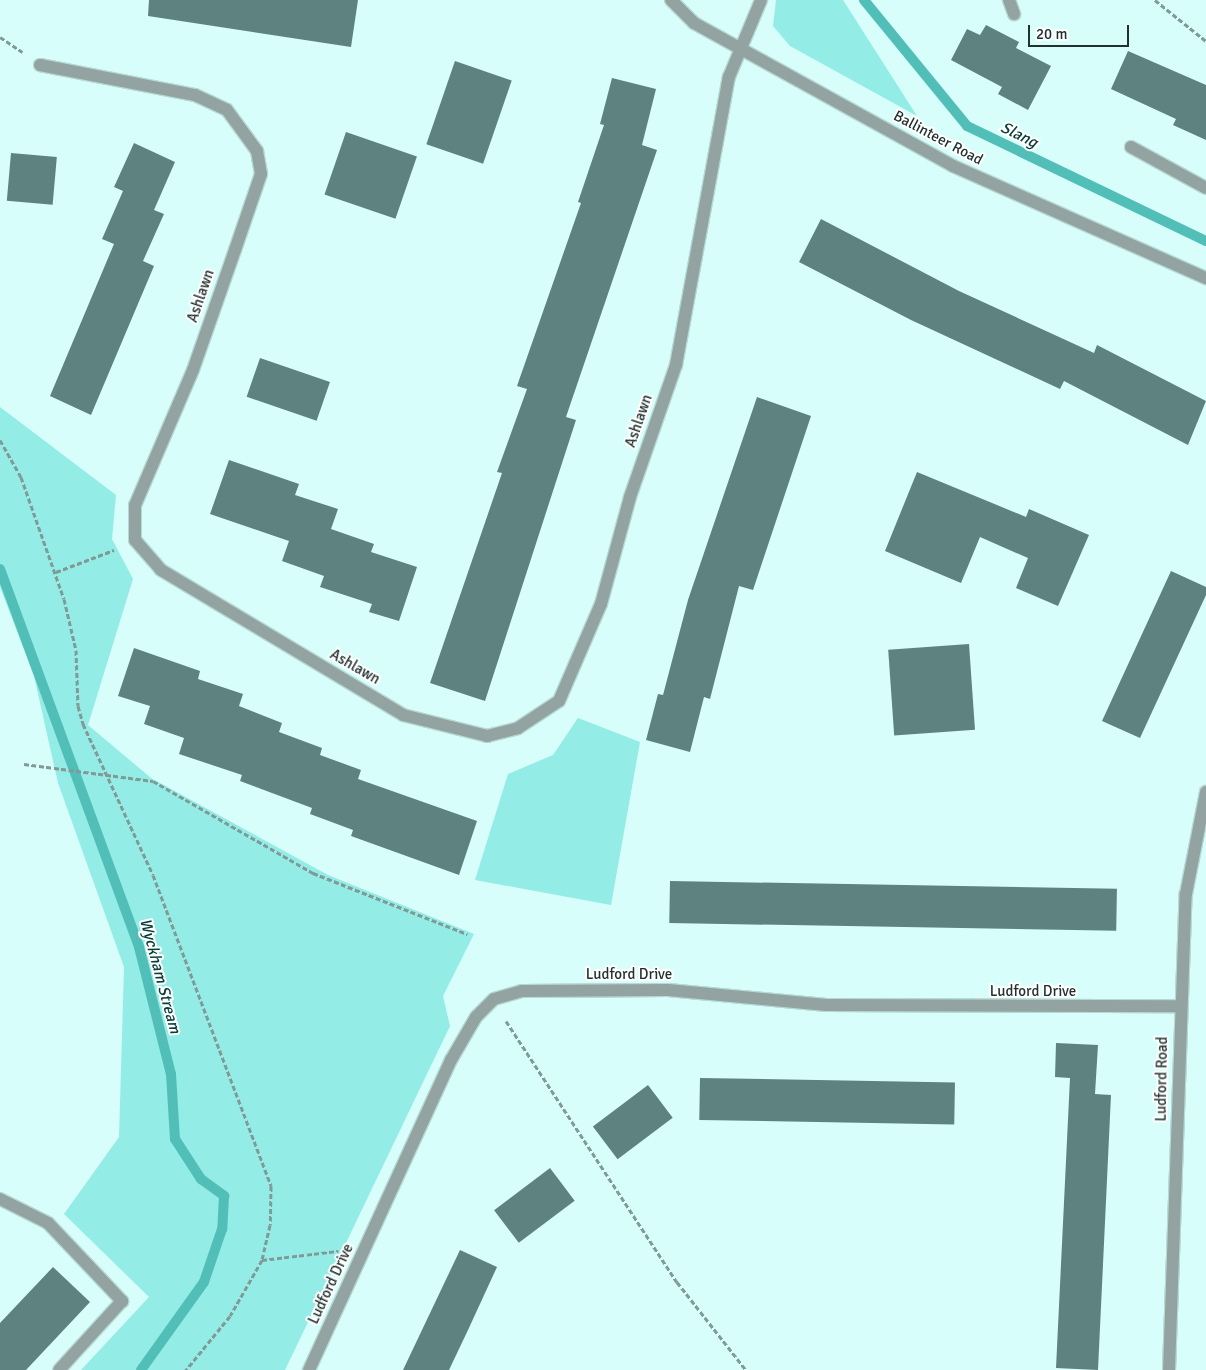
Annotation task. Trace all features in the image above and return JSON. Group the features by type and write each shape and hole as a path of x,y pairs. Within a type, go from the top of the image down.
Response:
{"street":[{"name":"Ballinteer Road","path":"671,0 694,23 952,166 1206,278"},
{"name":"Ashlawn","path":"40,65 195,95 228,110 257,151 261,174 235,250 192,370 135,504 135,540 161,570 403,715 487,736 518,728 559,701 601,604 630,497 676,365 739,48 761,0"},
{"path":"1010,0 1014,14"},
{"path":"1131,147 1206,188"},
{"name":"Ludford Road","path":"1169,1370 1180,1006 1186,894 1206,792"},
{"name":"Ludford Drive","path":"309,1370 451,1060 476,1018 494,999 522,991 668,990 826,1005 1180,1006"},
{"path":"0,1199 48,1223 122,1301 59,1370"}],"path":[{"path":"1155,0 1206,41"},
{"path":"0,440 21,477 56,572 76,650 78,706 194,975 271,1186 270,1225 262,1260 230,1316 186,1370"},
{"path":"56,572 135,540"},
{"path":"24,764 50,770 153,781 313,873 467,934"},
{"path":"506,1022 677,1282 746,1370"},
{"path":"262,1260 340,1251"}],"shaded area":[{"path":"776,0 843,0 917,116 790,46 773,26"},
{"path":"0,407 116,495 112,539 133,579 88,725 151,778 328,875 474,934 443,996 450,1026 285,1370 81,1370 149,1297 64,1214 119,1137 124,967 58,783 34,676 0,587"},
{"path":"578,718 640,742 611,905 475,880 508,774 553,755"}],"building":[{"path":"149,0 358,0 351,47 148,16"},
{"path":"986,25 1019,42 1016,48 1051,66 1028,110 998,94 1002,87 951,60 967,29 980,35"},
{"path":"1128,51 1206,85 1206,140 1173,125 1176,119 1111,89"},
{"path":"455,61 512,81 483,164 426,144"},
{"path":"612,78 656,89 642,145 657,150 566,417 576,420 485,701 430,683 502,473 497,472 527,389 517,386 581,203 578,202 604,125 600,124"},
{"path":"346,132 417,156 395,219 325,194"},
{"path":"134,143 175,162 154,210 164,214 143,261 154,266 91,415 50,396 114,244 102,239 123,191 114,187"},
{"path":"11,153 57,157 53,205 7,201"},
{"path":"821,219 959,291 1094,353 1097,345 1206,401 1188,445 1064,381 1060,389 911,320 799,262"},
{"path":"260,358 330,382 317,421 247,397"},
{"path":"757,397 811,416 753,590 739,586 710,699 704,697 690,752 646,740 658,694 663,695 688,600"},
{"path":"229,460 299,484 295,495 338,509 331,529 374,544 371,552 417,567 399,621 369,612 372,604 320,587 324,576 282,561 289,541 210,514"},
{"path":"917,472 1026,517 1029,509 1089,535 1058,606 1016,588 1028,558 980,537 961,583 885,551"},
{"path":"1171,571 1206,587 1206,595 1140,738 1102,721"},
{"path":"969,644 975,730 894,735 888,650"},
{"path":"134,648 200,671 198,679 243,694 239,706 282,723 279,732 322,748 320,755 361,770 358,779 477,821 459,875 351,836 353,830 310,814 312,808 240,781 242,775 179,754 184,738 144,724 150,706 118,696"},
{"path":"670,881 1117,889 1116,931 669,923"},
{"path":"1056,1043 1098,1045 1095,1094 1111,1095 1098,1370 1056,1368 1070,1078 1055,1077"},
{"path":"700,1078 955,1082 954,1124 699,1120"},
{"path":"648,1085 673,1118 618,1159 593,1127"},
{"path":"550,1168 575,1201 519,1243 494,1210"},
{"path":"460,1250 497,1267 449,1370 403,1370"},
{"path":"53,1267 90,1302 26,1370 0,1370 0,1323"}],"waterway":[{"name":"Slang","path":"864,0 967,126 1206,241"},
{"name":"Wyckham Stream","path":"0,569 139,947 171,1074 175,1139 201,1179 224,1196 222,1229 204,1282 141,1370"}]}
